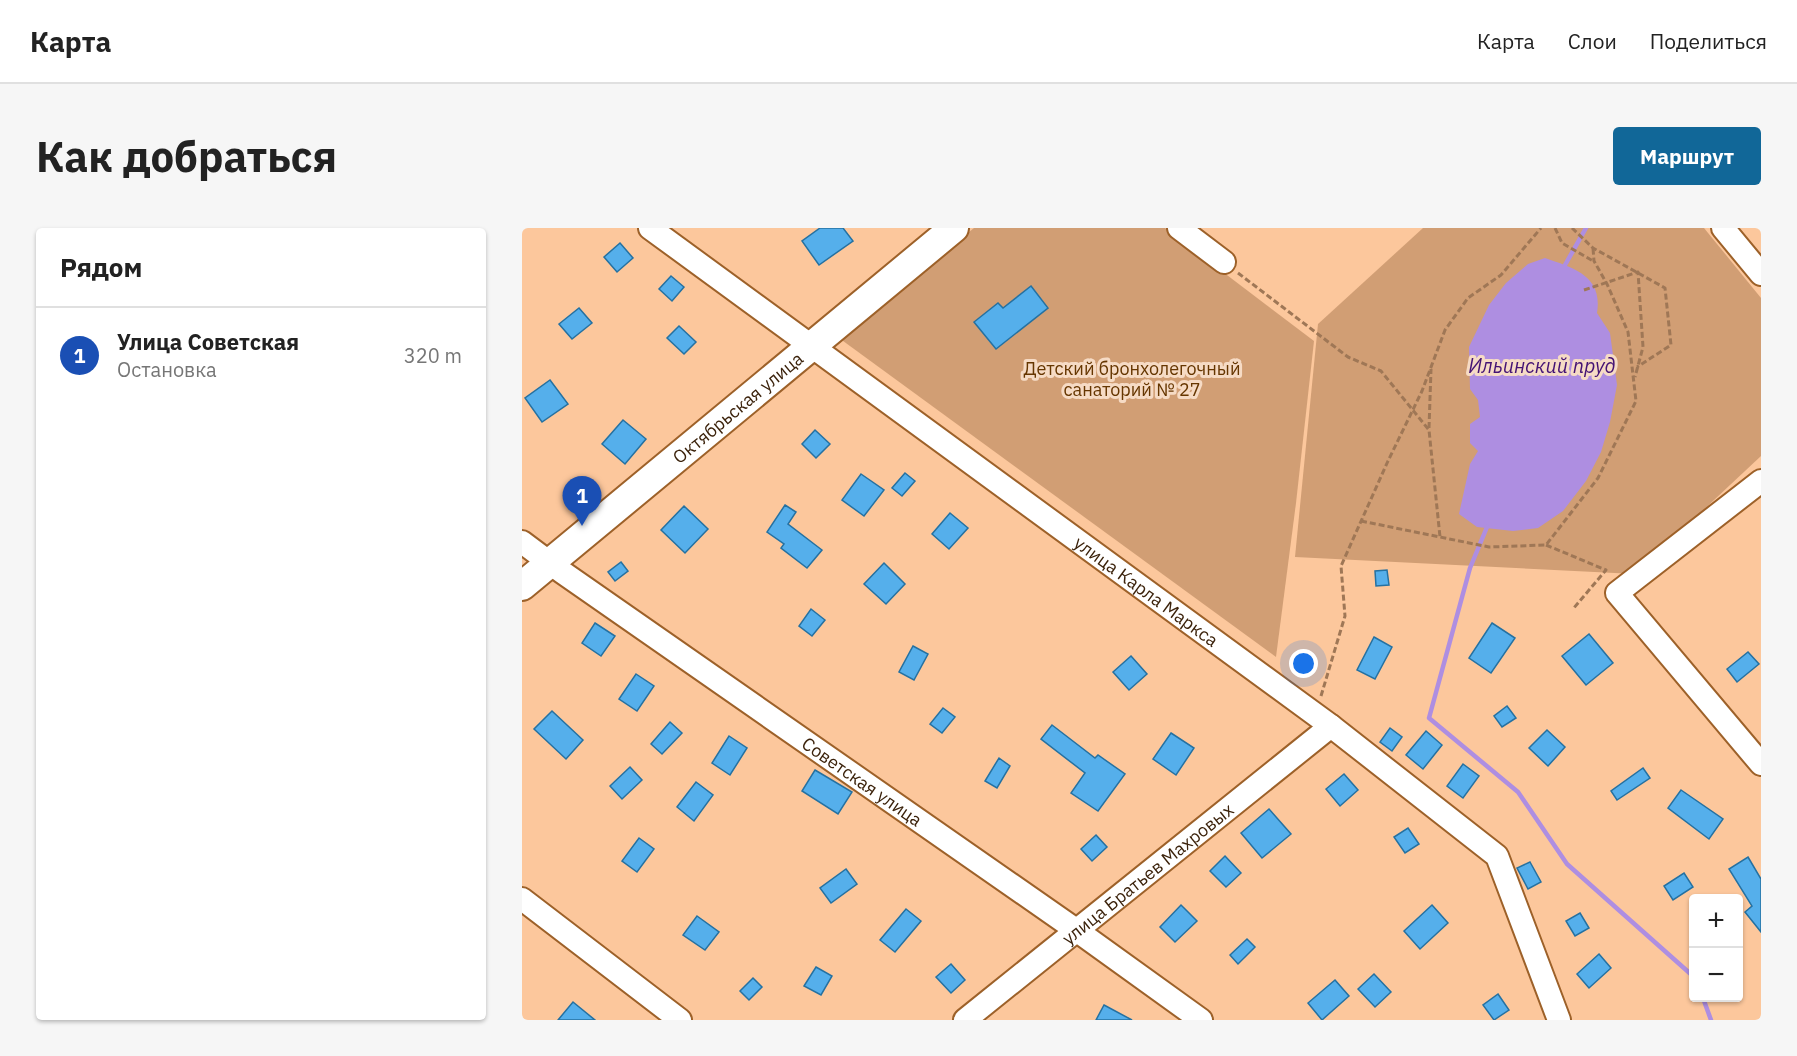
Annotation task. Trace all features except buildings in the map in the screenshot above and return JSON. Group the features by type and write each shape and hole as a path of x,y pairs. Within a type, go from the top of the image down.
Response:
{"main road":[{"name":"Октябрьская улица","path":"522,586 954,228"}],"street":[{"name":"улица Карла Маркса","path":"651,228 1331,726 1497,856 1559,1020"},
{"path":"1179,228 1224,262"},
{"path":"1723,228 1761,274"},
{"path":"1761,482 1617,593 1761,764"},
{"name":"Советская улица","path":"522,542 1201,1020"},
{"name":"улица Братьев Махровых","path":"965,1020 1331,726"},
{"path":"522,899 680,1020"}],"path":[{"path":"1331,726 1320,694 1345,616 1341,566 1422,392 1445,330 1468,298 1501,275 1541,228"},
{"path":"1556,228 1562,243 1594,261"},
{"path":"1572,228 1593,248 1665,288 1671,345 1637,367"},
{"path":"1546,545 1598,478 1636,401 1628,332 1594,261 1593,248"},
{"path":"1224,262 1348,357 1381,371 1429,430"},
{"path":"1584,290 1638,272"},
{"path":"1634,381 1642,347 1638,272"},
{"path":"1431,364 1429,430 1440,537"},
{"path":"1361,521 1488,547 1546,545 1606,570 1573,609"}],"green space":[{"name":"Детский бронхолегочный санаторий № 27","path":"974,228 1165,228 1314,341 1276,657 839,338"},
{"path":"1423,228 1704,228 1761,298 1761,456 1635,574 1295,557 1318,324"}],"water":[{"name":"Ильинский пруд","path":"1545,258 1584,275 1595,290 1598,300 1597,313 1610,333 1617,385 1610,422 1601,452 1586,481 1563,511 1538,528 1513,531 1477,527 1459,514 1470,464 1478,451 1470,443 1470,424 1480,417 1478,400 1470,389 1469,347 1489,305 1506,283 1528,264"}],"waterway":[{"path":"1565,265 1586,228"},
{"path":"1487,527 1470,568 1429,718 1518,792 1567,864 1689,973"},
{"path":"1704,1002 1711,1020"}],"place":[{"name":"Улица Советская","path":"582,526"}]}
